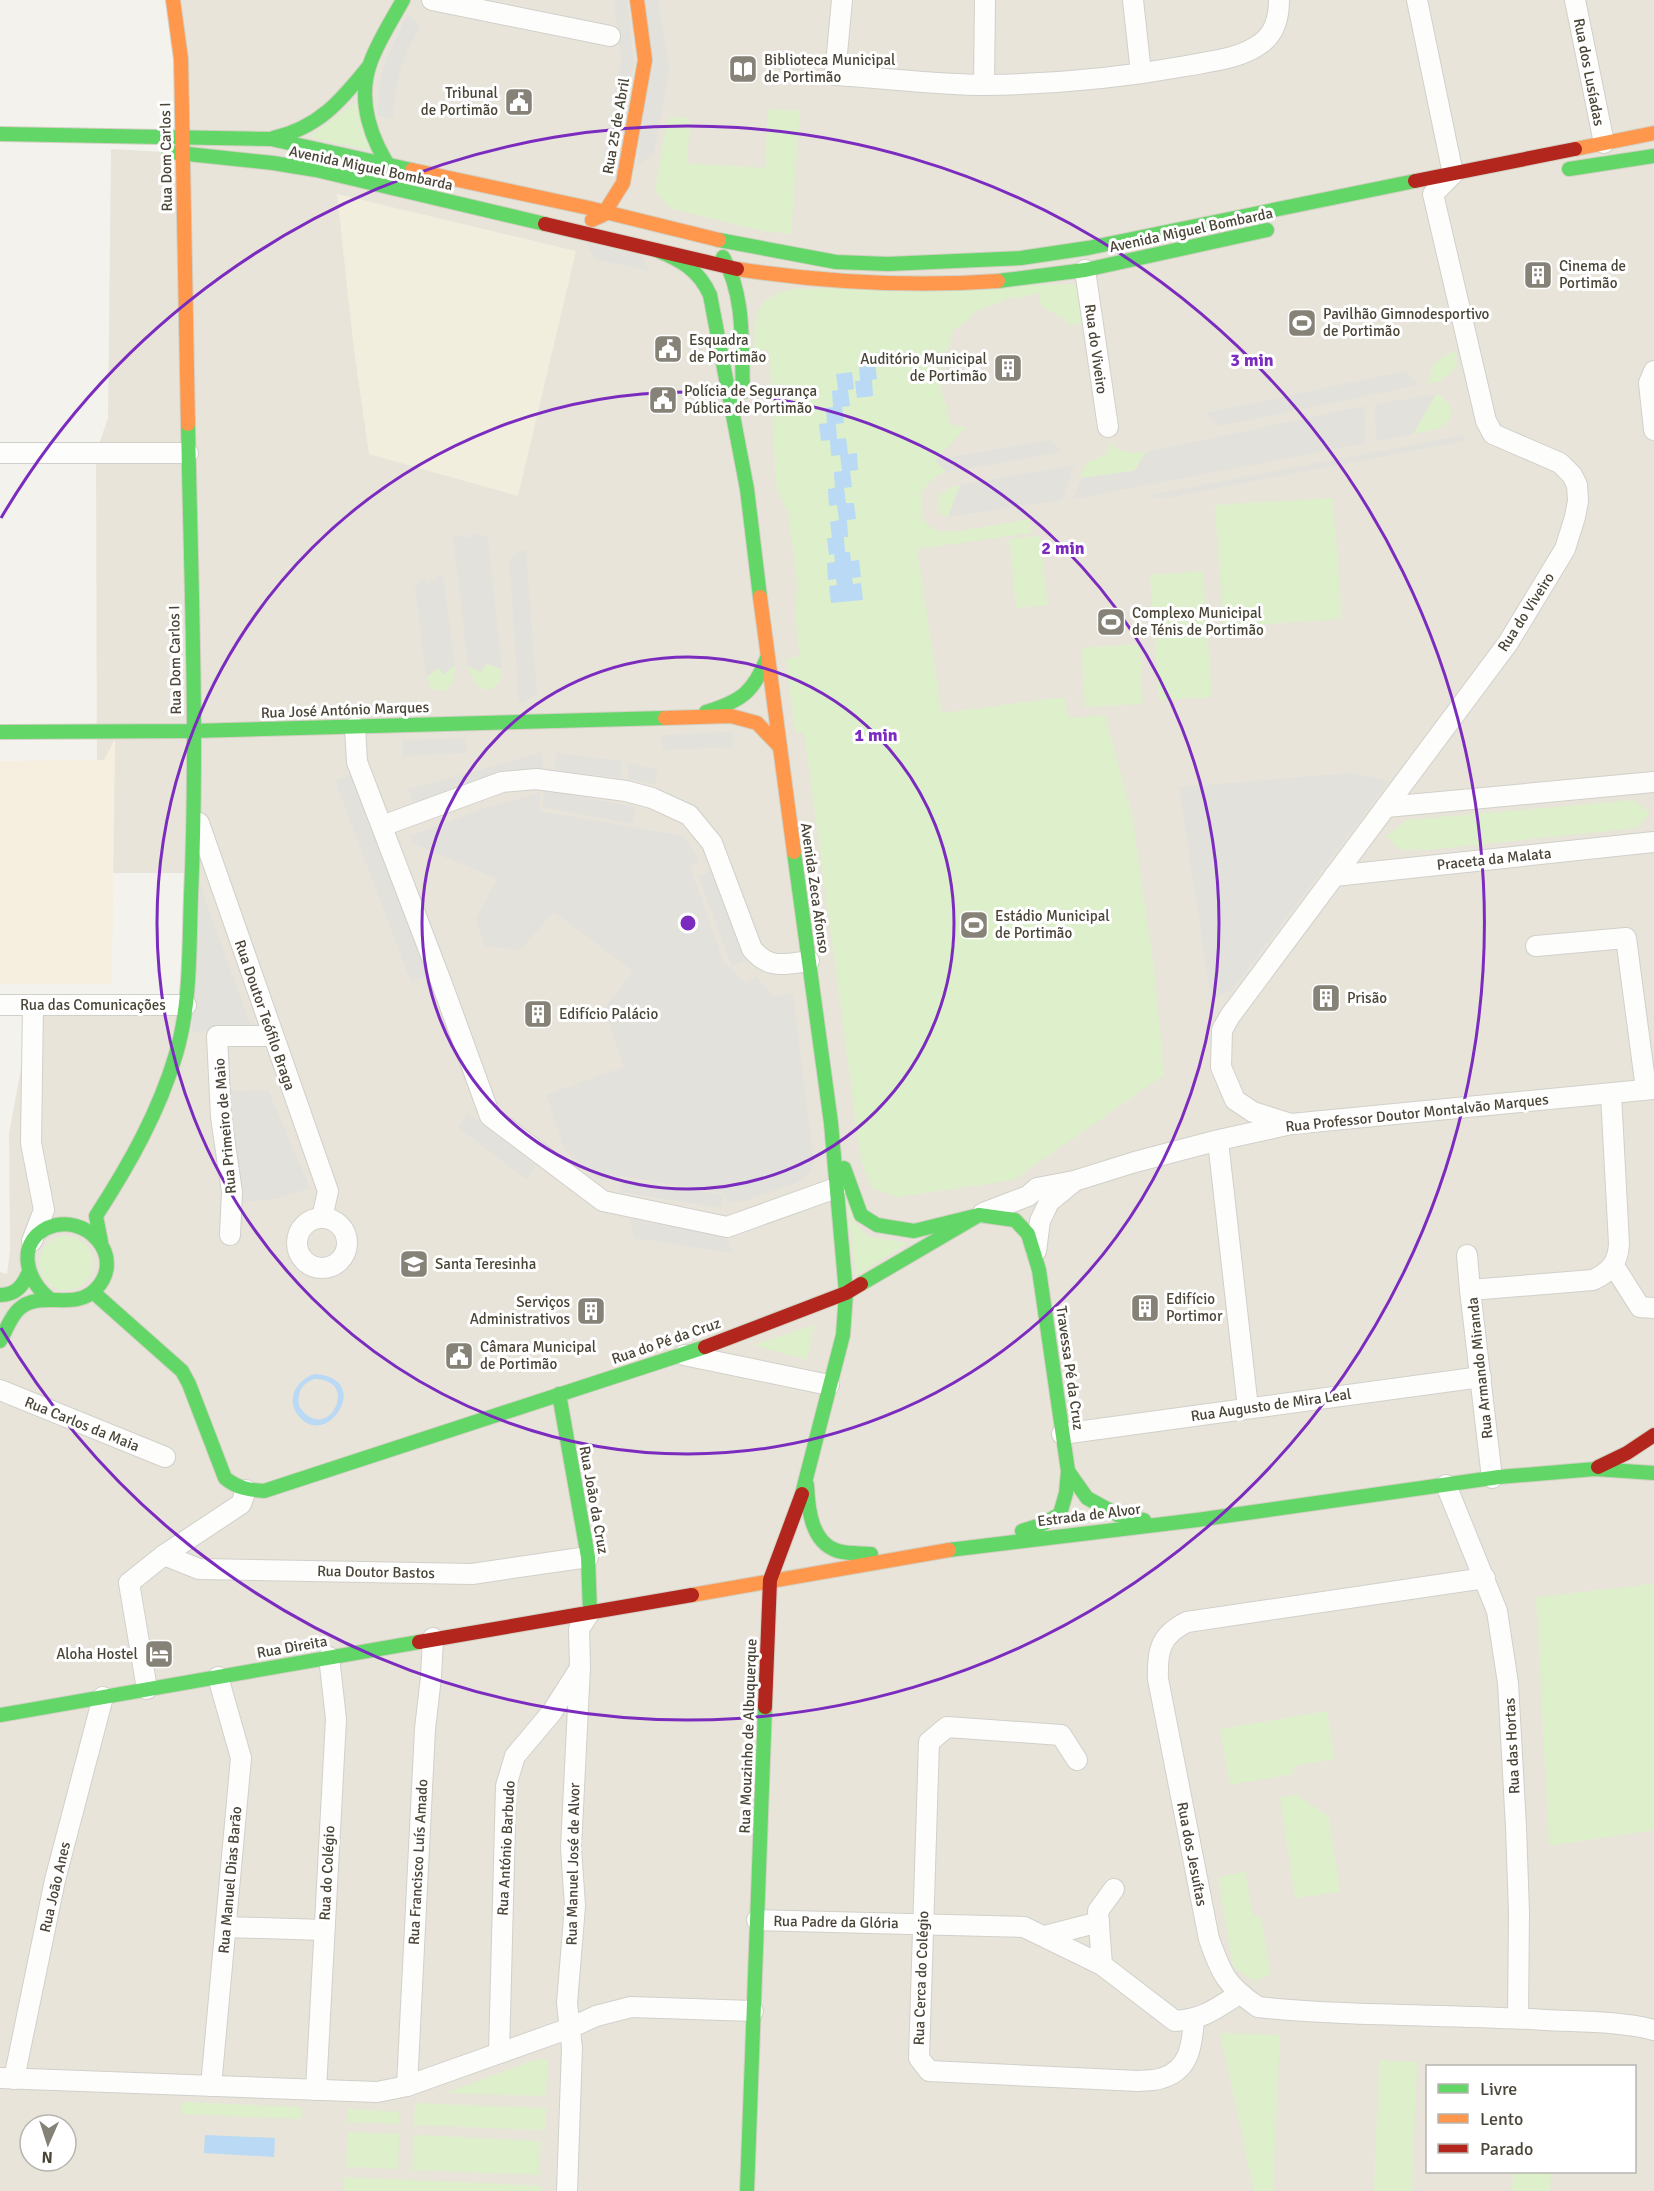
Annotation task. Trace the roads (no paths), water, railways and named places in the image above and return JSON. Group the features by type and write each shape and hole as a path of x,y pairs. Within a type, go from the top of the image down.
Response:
{"street":[{"name":"Rua Dom Carlos I","path":"101,1242 96,1216 117,1184 159,1106 177,1052 186,1005 195,812 181,59 173,0"},
{"path":"271,139 304,130 326,115 344,98 369,65 403,0"},
{"path":"432,0 610,36"},
{"name":"Rua 25 de Abril","path":"605,212 623,183 645,60 637,0"},
{"path":"842,0 835,75 984,85 1141,73 1226,58 1260,45 1276,23 1279,0"},
{"path":"984,85 986,0"},
{"path":"1133,0 1141,73"},
{"path":"1417,0 1454,182"},
{"name":"Rua dos Lusíadas","path":"1575,0 1604,143"},
{"path":"369,65 365,97 369,128 386,164 402,184 427,196 466,195 587,223 605,212"},
{"name":"Avenida Miguel Bombarda","path":"0,134 271,139 605,212 745,246 836,262 888,264 1021,258 1079,249 1454,182 1604,143 1654,133"},
{"path":"0,146 135,150"},
{"name":"Avenida Miguel Bombarda","path":"158,151 273,163 316,170 730,269 788,277 843,281 969,283 1013,280 1085,270 1285,227"},
{"path":"1556,172 1654,156"},
{"name":"Rua Dom Carlos I","path":"185,314 192,195 200,163 222,159"},
{"name":"Rua do Viveiro","path":"1292,1124 1253,1113 1235,1100 1221,1067 1222,1030 1230,1016 1508,643 1565,549 1578,501 1577,485 1572,475 1560,463 1493,434 1485,422 1427,196 1454,182"},
{"path":"623,183 626,210 637,220"},
{"name":"Avenida Miguel Bombarda","path":"637,220 709,246 725,259 735,282 740,314 746,426"},
{"name":"Avenida Miguel Bombarda","path":"730,269 743,260 858,274 949,272 1016,265 1079,249"},
{"name":"Avenida Zeca Afonso","path":"656,250 694,269 705,284 712,303 747,489 767,657 831,1123 846,1293"},
{"path":"717,329 720,293 730,269"},
{"name":"Rua do Viveiro","path":"1085,270 1108,427"},
{"path":"769,286 794,282 843,281"},
{"path":"750,404 752,395 748,314 752,300"},
{"path":"1654,371 1649,383 1654,430"},
{"name":"Avenida Zeca Afonso","path":"746,426 747,489"},
{"path":"0,453 188,453"},
{"name":"Rua José António Marques","path":"691,717 735,703 759,680 767,657"},
{"name":"Rua José António Marques","path":"0,732 192,731 731,716 757,723 779,746"},
{"path":"355,727 357,762 490,1116 603,1201 716,1225 727,1227 836,1188"},
{"path":"382,826 502,782 536,779 626,791 652,798 689,815 712,843 752,949 759,958 775,965 809,962"},
{"path":"1386,807 1654,782"},
{"name":"Rua Doutor Teófilo Braga","path":"195,812 328,1191 322,1218"},
{"name":"Praceta da Malata","path":"1334,876 1654,842"},
{"path":"1536,946 1626,938 1650,1089"},
{"name":"Rua das Comunicações","path":"0,1005 186,1005"},
{"path":"32,1242 44,1230 59,1223 83,1226 96,1235 101,1242 106,1257 102,1281 93,1292 76,1301 59,1302 50,1299 36,1289 28,1274 27,1258 32,1242 45,1210 31,1143 33,1005"},
{"name":"Rua Primeiro de Maio","path":"230,1235 232,1192 221,1117 217,1036 272,1036"},
{"name":"Rua Professor Doutor Montalvão Marques","path":"979,1215 1028,1196 1037,1188 1074,1181 1135,1162 1292,1124 1650,1089"},
{"path":"1611,1094 1619,1244 1614,1266 1640,1307 1654,1308"},
{"path":"831,1123 861,1215 877,1225 914,1231 979,1215"},
{"path":"1218,1141 1248,1408"},
{"path":"1039,1270 1036,1247 1040,1221 1049,1202 1074,1181"},
{"name":"Travessa Pé da Cruz","path":"979,1215 1015,1220 1028,1234 1039,1270 1068,1471"},
{"name":"Rua do Pé da Cruz","path":"246,1490 264,1491 281,1486 684,1355 846,1293 979,1215"},
{"path":"1467,1255 1470,1290"},
{"name":"Rua Armando Miranda","path":"1492,1478 1470,1290 1593,1280 1614,1266"},
{"path":"0,1295 10,1295 22,1288 28,1274"},
{"path":"93,1292 182,1371 225,1478 233,1485 246,1490 241,1504 164,1555 129,1583 147,1689"},
{"name":"Rua Mouzinho de Albuquerque","path":"747,2191 770,1580 801,1497 843,1335 846,1293"},
{"path":"0,1341 18,1310 29,1304 50,1299"},
{"path":"684,1355 829,1385"},
{"name":"Rua Augusto de Mira Leal","path":"1062,1434 1481,1377"},
{"name":"Rua Carlos da Maia","path":"0,1390 165,1457"},
{"name":"Rua João da Cruz","path":"559,1394 588,1557 590,1612"},
{"path":"1595,1469 1627,1453 1654,1435"},
{"path":"1595,1469 1654,1473"},
{"name":"Estrada de Alvor","path":"590,1612 972,1546 1197,1520 1492,1478 1595,1469"},
{"path":"1068,1471 1087,1498 1119,1515 1148,1520 1197,1520"},
{"path":"972,1546 1041,1525 1060,1514 1066,1492 1068,1471"},
{"path":"806,1474 808,1510 819,1536 834,1550 904,1557"},
{"name":"Rua das Hortas","path":"1446,1485 1497,1611 1509,1695 1519,1901 1518,2018"},
{"name":"Rua Doutor Bastos","path":"164,1555 199,1569 472,1574 588,1557"},
{"name":"Rua dos Jesuítas","path":"1485,1578 1187,1622 1174,1628 1162,1642 1157,1657 1158,1679 1209,1939 1221,1972 1239,1994 1258,2007 1644,2023 1654,2030"},
{"name":"Rua Direita","path":"0,1716 590,1612"},
{"name":"Rua Manuel José de Alvor","path":"567,2191 572,2048 567,2003 575,1906 571,1848 580,1667 579,1629 590,1612"},
{"name":"Rua Francisco Luís Amado","path":"407,2086 425,1729 433,1638"},
{"name":"Rua do Colégio","path":"316,2090 336,1719 329,1657"},
{"name":"Rua António Barbudo","path":"499,2053 506,1786 515,1756 552,1712 580,1667"},
{"name":"Rua Manuel Dias Barão","path":"211,2086 241,1758 218,1677"},
{"name":"Rua João Anes","path":"7,2078 55,1880 103,1697"},
{"name":"Rua Cerca do Colégio","path":"1077,1760 1060,1735 947,1727 929,1742 919,2058 928,2071 1138,2081 1163,2078 1181,2067 1191,2050 1194,2020"},
{"path":"1102,1965 1098,1911 1114,1889"},
{"name":"Rua Padre da Glória","path":"757,1920 1024,1927 1102,1965 1175,2021 1194,2020"},
{"path":"1045,1936 1099,1922"},
{"path":"226,1927 324,1930"},
{"path":"1194,2020 1212,2012 1239,1994"},
{"path":"7,2078 376,2092 407,2086 570,2028 596,2016 631,2007 753,2011"}],"water":[{"path":"875,363 877,379 872,380 873,396 857,398 855,381 860,381 859,364"},
{"path":"852,372 854,389 848,390 850,406 842,407 844,423 836,424 837,439 846,438 848,454 857,453 858,470 850,471 852,487 844,488 846,503 854,503 856,519 847,520 848,537 844,537 845,552 850,552 851,561 859,560 861,577 852,578 853,584 861,583 863,600 831,603 829,586 837,585 836,579 828,580 827,563 835,562 834,554 829,555 827,538 832,538 830,522 839,520 837,505 829,506 828,489 835,488 834,472 842,471 840,455 831,456 830,440 821,441 819,424 827,423 826,408 833,407 832,391 838,390 836,374"},
{"path":"314,1374 332,1378 342,1387 344,1399 340,1410 331,1420 321,1425 309,1424 297,1414 294,1407 295,1390","holes":["314,1379 329,1382 336,1389 338,1399 335,1408 329,1416 320,1420 309,1417 299,1406 301,1390"]},
{"path":"205,2135 275,2138 274,2157 204,2153"}],"place":[{"name":"Biblioteca Municipal de Portimão","path":"743,69"},
{"name":"Tribunal de Portimão","path":"519,102"},
{"name":"Cinema de Portimão","path":"1538,275"},
{"name":"Pavilhão Gimnodesportivo de Portimão","path":"1302,323"},
{"name":"Esquadra de Portimão","path":"668,349"},
{"name":"Auditório Municipal de Portimão","path":"1008,368"},
{"name":"Polícia de Segurança Pública de Portimão","path":"663,400"},
{"name":"Complexo Municipal de Ténis de Portimão","path":"1111,622"},
{"name":"Estádio Municipal de Portimão","path":"974,925"},
{"name":"Prisão","path":"1326,998"},
{"name":"Edifício Palácio","path":"538,1014"},
{"name":"Santa Teresinha","path":"414,1264"},
{"name":"Edifício Portimor","path":"1145,1308"},
{"name":"Serviços Administrativos","path":"591,1311"},
{"name":"Câmara Municipal de Portimão","path":"459,1356"},
{"name":"Aloha Hostel","path":"159,1654"}]}
